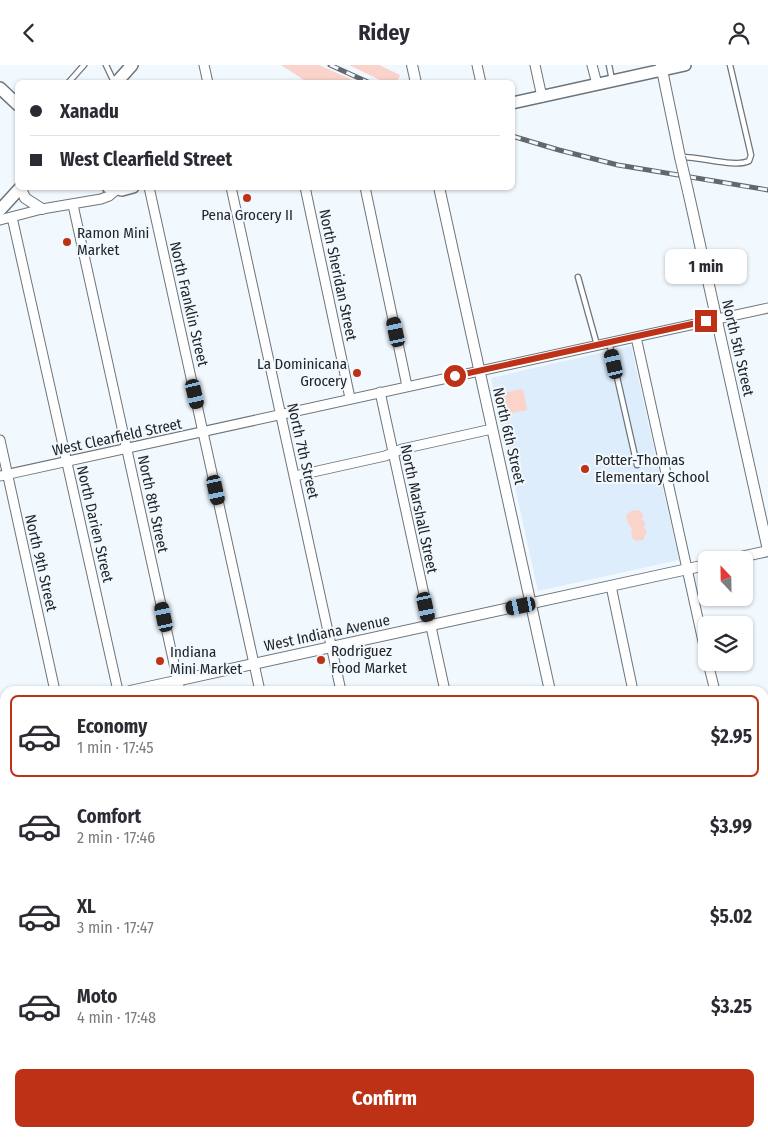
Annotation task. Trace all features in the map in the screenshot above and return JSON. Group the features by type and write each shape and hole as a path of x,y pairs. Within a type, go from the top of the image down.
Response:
{"main road":[{"path":"118,80 132,65"},
{"path":"515,102 596,85 662,67 685,65"},
{"path":"0,88 15,102"},
{"path":"0,211 19,190"}],"street":[{"path":"204,65 207,80"},
{"path":"412,65 415,80"},
{"path":"477,65 480,80"},
{"path":"534,65 542,97"},
{"path":"592,65 596,85"},
{"name":"North 5th Street","path":"662,67 680,157 768,551"},
{"path":"22,190 25,198 42,209"},
{"path":"0,220 42,209 73,205 109,196 112,190"},
{"name":"North Franklin Street","path":"150,190 259,686"},
{"name":"North 7th Street","path":"232,190 340,686"},
{"name":"North Sheridan Street","path":"306,190 350,398"},
{"path":"366,190 407,386"},
{"name":"North 6th Street","path":"440,190 549,686"},
{"name":"North 8th Street","path":"73,205 179,686"},
{"name":"North Darien Street","path":"12,217 117,686"},
{"name":"West Clearfield Street","path":"4,475 768,308"},
{"path":"636,337 698,619"},
{"name":"North Marshall Street","path":"380,392 444,686"},
{"path":"295,477 394,453 402,449 492,429"},
{"name":"North 9th Street","path":"0,440 4,475 54,686"},
{"path":"753,554 768,551"},
{"name":"West Indiana Avenue","path":"179,686 254,664 698,567"},
{"path":"611,586 632,686"},
{"path":"710,671 714,686"}],"lane":[{"path":"71,80 84,65"},
{"path":"106,65 114,80"},
{"path":"609,65 612,81"},
{"path":"680,157 693,156 738,164 749,161 751,155 730,65"},
{"path":"578,277 597,345"},
{"path":"609,342 638,465"}],"shaded area":[{"path":"281,65 319,65 353,80 304,80"},
{"path":"349,65 379,65 400,75 398,80 380,80"},
{"name":"Potter-Thomas Elementary School","path":"631,346 679,560 538,591 491,378"},
{"path":"523,389 527,410 507,414 503,393"},
{"path":"639,510 643,515 644,528 647,531 643,540 637,541 633,539 632,529 626,516 631,511"}],"railway":[{"path":"330,65 363,80"},
{"path":"515,137 618,165 768,190"}],"place":[{"name":"Pena Grocery II","path":"247,198"},
{"name":"Ramon Mini Market","path":"67,242"},
{"name":"La Dominicana Grocery","path":"357,373"},
{"name":"Potter-Thomas Elementary School","path":"585,469"},
{"name":"Rodriguez Food Market","path":"321,660"},
{"name":"Indiana Mini Market","path":"160,661"}],"route":[{"path":"455,376 706,321"}]}
